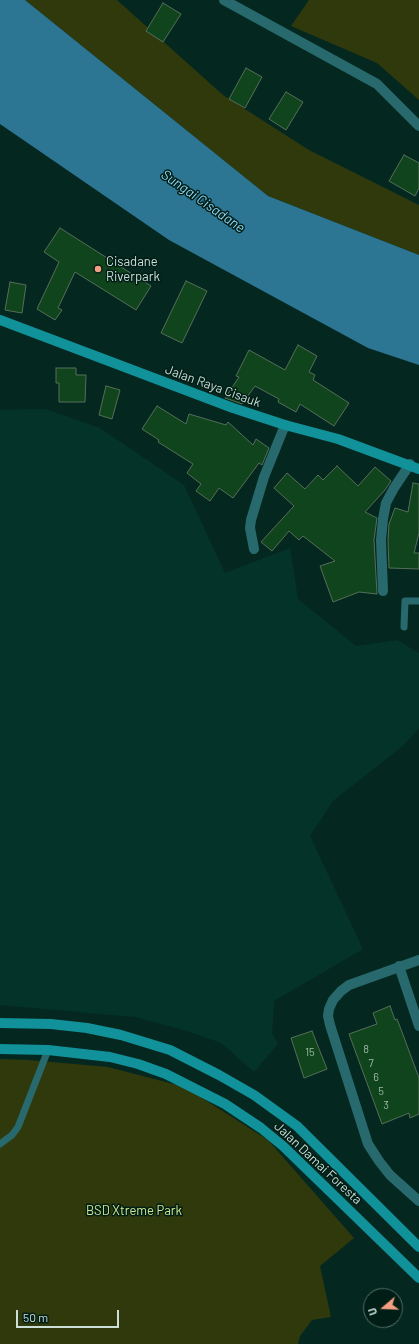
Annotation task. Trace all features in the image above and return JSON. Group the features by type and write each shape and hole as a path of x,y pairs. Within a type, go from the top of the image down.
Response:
{"main road":[{"name":"Jalan Raya Cisauk","path":"0,320 233,408 285,425 338,439 414,466"},
{"name":"Jalan Damai Foresta","path":"0,1023 51,1024 87,1028 121,1035 170,1050 219,1075 254,1095 297,1126 419,1247"},
{"name":"Jalan Damai Foresta","path":"0,1049 48,1050 110,1057 138,1064 166,1074 225,1104 283,1146 419,1278"}],"street":[{"path":"224,0 377,84 419,126"},
{"path":"254,549 250,528 251,520 264,477 285,425"},
{"path":"382,591 381,540 386,503 394,488 414,466"},
{"path":"419,960 349,985 333,1000 328,1016 368,1144 390,1175 419,1202"},
{"path":"399,966 419,1026"}],"lane":[{"path":"404,627 405,601 419,601"},
{"path":"0,1144 12,1135 18,1127 48,1050"}],"shaded area":[{"path":"45,409 100,428 184,485 225,573 290,548 298,599 356,646 397,640 419,653 419,728 404,745 333,801 310,836 363,949 274,1001 272,1033 278,1044 254,1072 221,1043 187,1031 135,1017 0,1005 0,410"}],"green space":[{"path":"25,0 117,0 223,95 309,150 419,205 419,255 268,196"},
{"path":"309,0 419,0 419,100 377,63 291,26"},
{"name":"BSD Xtreme Park","path":"0,1059 108,1067 185,1087 268,1140 354,1238 320,1266 331,1317 312,1320 300,1336 298,1344 0,1344"}],"water":[{"name":"Sungai Cisadane","path":"0,0 25,0 268,196 419,255 419,365 368,348 169,240 0,124"}],"building":[{"path":"163,3 181,14 163,42 146,31"},
{"path":"246,68 262,77 245,108 229,99"},
{"path":"286,92 303,102 286,130 269,119"},
{"path":"404,155 419,163 419,188 415,196 389,181"},
{"name":"Cisadane Riverpark","path":"60,228 151,286 136,310 75,272 58,308 62,310 55,320 37,309 59,262 44,252"},
{"path":"186,281 207,291 182,343 161,333"},
{"path":"10,282 26,285 22,313 5,310"},
{"path":"298,345 317,356 309,372 315,375 313,380 349,403 334,426 300,404 296,412 278,402 279,399 255,386 242,404 225,398 239,377 236,376 249,350 285,370"},
{"path":"56,368 76,368 76,375 86,375 85,402 59,402 59,383 56,383"},
{"path":"106,386 120,390 112,419 99,415"},
{"path":"157,406 186,424 189,414 226,425 228,422 253,445 256,439 269,448 262,465 259,463 233,498 219,488 210,501 196,491 201,484 187,473 193,464 158,442 159,440 142,429"},
{"path":"337,466 358,486 375,467 391,481 365,512 377,518 374,540 377,594 359,592 333,602 320,566 335,561 303,536 299,540 289,531 272,551 261,542 294,506 274,488 287,473 305,489 318,475 323,480"},
{"path":"413,483 419,484 419,533 414,553 419,553 419,569 389,568 389,524 395,508 408,512"},
{"path":"390,1006 395,1020 397,1019 419,1078 419,1114 410,1118 409,1113 382,1124 349,1034 377,1024 373,1013"},
{"path":"312,1031 327,1069 304,1078 291,1038"}],"place":[{"name":"Cisadane Riverpark","path":"98,269"}]}
